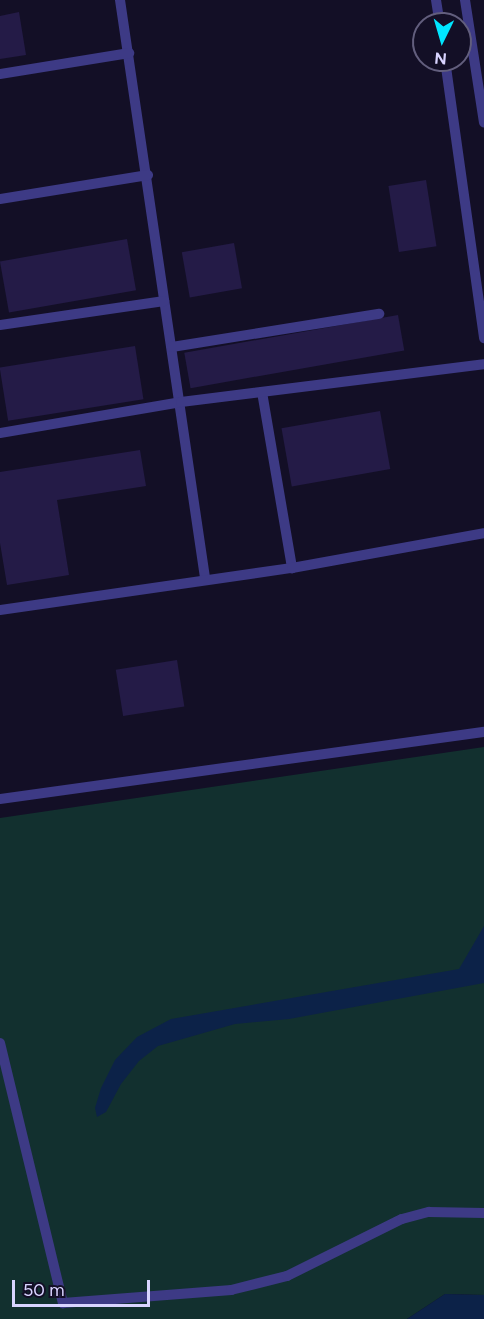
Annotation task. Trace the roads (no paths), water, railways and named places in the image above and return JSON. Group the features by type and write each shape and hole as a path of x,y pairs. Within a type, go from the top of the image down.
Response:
{"lane":[{"path":"120,0 148,175 164,301 181,402 205,578"},
{"path":"465,0 484,123"},
{"path":"0,74 129,53"},
{"path":"447,72 484,338"},
{"path":"0,199 148,175"},
{"path":"0,325 164,301"},
{"path":"172,347 379,314"},
{"path":"0,433 181,402 484,364"},
{"path":"262,392 292,568"},
{"path":"0,610 205,578 292,568 484,533"},
{"path":"0,799 484,732"},
{"path":"0,1043 63,1303 231,1290 287,1276 402,1219 429,1212 484,1214"}],"water":[{"path":"484,926 484,983 289,1019 235,1024 158,1046 139,1061 121,1084 106,1112 97,1117 95,1108 101,1088 115,1060 137,1037 171,1019 459,969"},
{"path":"445,1294 484,1295 484,1319 407,1319"}]}
